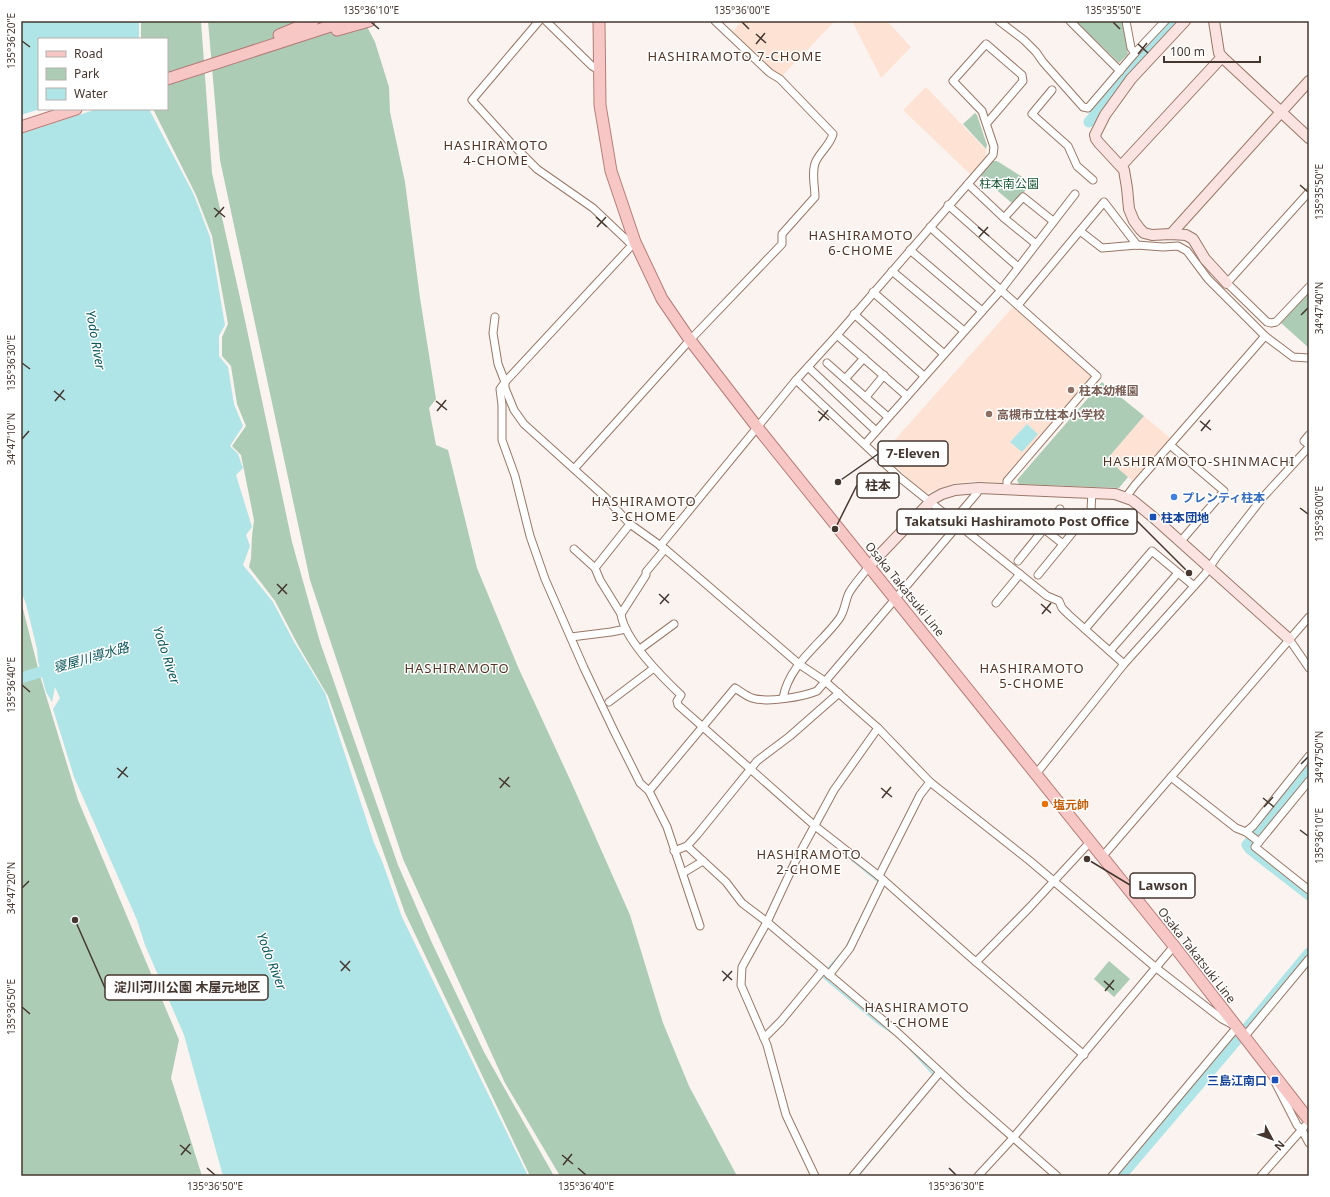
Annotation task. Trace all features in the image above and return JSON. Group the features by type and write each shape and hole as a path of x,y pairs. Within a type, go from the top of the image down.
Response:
{"main road":[{"path":"280,39 313,21"},
{"path":"168,79 280,39 323,21"},
{"path":"168,72 346,21"},
{"path":"280,39 370,21"},
{"name":"Osaka Takatsuki Line","path":"599,21 600,105 611,171 634,243 662,299 690,340 757,427 897,599 1174,946 1262,1057 1309,1121"},
{"path":"21,119 49,110"},
{"path":"21,127 73,110"}],"street":[{"path":"539,21 472,100 537,169 593,208 634,243 500,389 502,405 502,440 515,476 530,536 545,578 592,685 640,783 649,792 667,827 700,926"},
{"path":"546,21 592,66 599,70"},
{"path":"574,469 690,340 782,244 782,234 815,197 814,166 816,160 831,142 834,134 780,79 770,73 715,21"},
{"path":"999,21 1024,40 1083,107 1088,108 1135,53 1165,21"},
{"path":"1070,21 1120,71"},
{"path":"1126,21 1131,48 1135,53"},
{"path":"1185,21 1131,79 1105,115 1095,135 1099,143 1126,173 1128,209 1140,229 1148,234 1171,234 1186,236 1193,239 1205,259 1227,284 1267,322 1276,322 1309,287"},
{"path":"1214,21 1219,53 1222,57 1309,138"},
{"path":"621,614 663,547 757,427 796,380 837,335 948,205 993,155 994,147 982,111 953,81 986,44 1022,75 1023,81 987,123"},
{"path":"1121,166 1222,57"},
{"path":"1171,234 1309,81"},
{"path":"1052,90 1032,114 1068,146 1077,166 1092,180"},
{"path":"968,184 1004,218 1036,244"},
{"path":"1227,284 1309,192"},
{"path":"865,444 1001,290 1075,194"},
{"path":"1004,218 1023,197 1053,221"},
{"path":"1018,305 1104,202 1137,245"},
{"path":"948,205 1018,267"},
{"path":"930,227 1097,376 1007,481 1007,489"},
{"path":"1080,231 1102,248 1137,245 1163,247 1178,246 1187,251 1208,279 1264,336 1293,357 1309,358"},
{"path":"910,250 982,311"},
{"path":"892,271 964,331"},
{"path":"873,292 944,354"},
{"path":"854,314 924,376"},
{"path":"495,317 493,333 498,364 505,382 504,388 514,410 524,424 574,469 630,524 663,547 799,664 826,682 839,693 878,728 930,782 1030,861 1155,967 1222,1019 1237,1027 1112,1176"},
{"path":"837,335 907,396"},
{"path":"1126,497 1264,336"},
{"path":"845,379 864,358"},
{"path":"827,364 888,417"},
{"path":"808,367 876,431"},
{"path":"866,397 884,375"},
{"path":"796,380 899,477 1047,596 1059,601 1064,611 1124,664"},
{"path":"1036,774 1124,664 1194,586 1264,496 1309,446 1304,441 1309,435"},
{"path":"1170,445 1224,491 1181,541"},
{"path":"961,512 977,494 979,488"},
{"path":"783,698 785,690 799,664 840,618 849,594 869,566 930,501 949,491 960,489 979,488 1092,492 1115,494 1126,497 1138,504 1181,541 1289,639 1309,668"},
{"path":"1038,575 1091,510 1092,492"},
{"path":"1018,561 1060,509"},
{"path":"595,568 630,524"},
{"path":"649,792 702,726 735,688 752,698 772,699 790,698 817,691 897,599 959,524"},
{"path":"1044,529 1063,544"},
{"path":"574,549 595,568 600,580 621,614 622,622 640,649 661,676 681,695 677,701 678,705 815,826 881,878 1084,1055"},
{"path":"1085,629 1152,551 1194,586"},
{"path":"1110,651 1178,573"},
{"path":"996,603 1020,574"},
{"path":"1102,857 1309,617"},
{"path":"640,649 674,624"},
{"path":"571,637 626,629"},
{"path":"609,702 654,668"},
{"path":"674,851 687,846 750,769 772,748 790,736 839,693"},
{"path":"816,1176 786,1115 764,1038 741,985 742,967 767,922 796,860 834,790 878,728"},
{"path":"1246,832 1253,826 1309,756"},
{"path":"1171,777 1236,828 1246,832 1259,842"},
{"path":"1309,781 1255,847 1309,890"},
{"path":"764,1038 850,948 920,795 930,782"},
{"path":"976,962 1090,842"},
{"path":"687,846 726,882 742,903 767,922 897,1032 1057,1176"},
{"path":"683,873 703,862"},
{"path":"978,1176 1013,1138 1084,1055 1155,967 1174,946"},
{"path":"1245,1036 1309,959"},
{"path":"1262,1057 1297,1125 1302,1130 1309,1143"},
{"path":"853,1176 940,1072"},
{"path":"1261,1176 1309,1121"}],"shaded area":[{"path":"742,21 835,21 782,76 772,72 732,32"},
{"path":"852,21 887,21 911,47 881,78"},
{"path":"926,87 986,150 985,160 971,175 903,110"},
{"name":"高槻市立柱本小学校","path":"1012,308 1016,308 1092,374 1092,378 1001,483 974,481 951,484 925,494 883,455 884,452"},
{"path":"1144,416 1170,438 1133,481 1107,459"}],"green space":[{"path":"141,21 201,21 212,173 292,542 320,642 398,865 432,943 484,1052 554,1176 530,1176 405,913 328,696 298,645 275,601 249,567 254,520 241,455 232,446 246,426 237,404 231,366 222,356 222,337 228,324 212,236 196,195 154,110 168,110 168,38 141,38"},
{"path":"208,21 364,21 375,42 389,87 390,112 405,182 420,298 436,399 429,408 436,445 448,450 477,568 518,667 630,915 663,1023 689,1086 737,1176 560,1176 505,1083 403,859 310,580 220,160"},
{"path":"1076,21 1122,21 1128,54 1119,63"},
{"path":"975,113 987,145 986,149 963,124"},
{"name":"柱本南公園","path":"993,161 997,161 1032,183 1013,204 980,176"},
{"path":"1309,292 1309,348 1281,323"},
{"path":"1102,382 1144,416 1107,459 1128,477 1119,488 1019,484 1017,480"},
{"path":"21,601 40,676 78,800 179,1040 171,1078 202,1176 21,1176"},
{"path":"1109,961 1130,979 1114,997 1094,979"}],"water":[{"name":"Yodo River","path":"21,21 139,21 138,38 38,38 38,110 150,110 194,195 210,237 225,325 219,336 219,356 228,367 234,404 243,426 230,446 238,454 243,468 236,475 252,527 246,535 250,546 243,565 273,602 294,642 325,693 374,843 402,917 528,1176 223,1176 184,1035 145,945 137,920 74,777 53,709 60,698 55,687 52,702 46,692 26,604 21,591"},
{"path":"1027,424 1038,434 1022,452 1010,442"}],"pier":[{"path":"38,110 94,110 21,134 21,115"}],"waterway":[{"path":"1089,122 1160,38 1177,21"},
{"name":"寝屋川導水路","path":"21,678 54,668"},
{"path":"1309,770 1247,845 1250,849 1309,895"},
{"path":"852,860 879,882"},
{"path":"826,971 846,948 858,923"},
{"path":"1121,1176 1309,953"},
{"path":"824,975 822,976 879,1024 897,1036"},
{"path":"910,1049 934,1075"},
{"path":"858,1176 937,1080"}],"place":[{"name":"柱本幼稚園","path":"1071,390"},
{"name":"高槻市立柱本小学校","path":"989,414"},
{"name":"7-Eleven","path":"838,482"},
{"name":"プレンティ柱本","path":"1174,497"},
{"name":"柱本団地","path":"1153,517"},
{"name":"柱本","path":"835,529"},
{"name":"Takatsuki Hashiramoto Post Office","path":"1189,573"},
{"name":"塩元帥","path":"1045,804"},
{"name":"Lawson","path":"1087,859"},
{"name":"淀川河川公園 木屋元地区","path":"75,920"},
{"name":"三島江南口","path":"1275,1080"}],"district":[{"name":"HASHIRAMOTO 7-CHOME","path":"735,56"},
{"name":"HASHIRAMOTO 4-CHOME","path":"496,152"},
{"name":"HASHIRAMOTO 6-CHOME","path":"861,242"},
{"name":"HASHIRAMOTO-SHINMACHI","path":"1199,461"},
{"name":"HASHIRAMOTO 3-CHOME","path":"644,508"},
{"name":"HASHIRAMOTO","path":"457,668"},
{"name":"HASHIRAMOTO 5-CHOME","path":"1032,676"},
{"name":"HASHIRAMOTO 2-CHOME","path":"809,862"},
{"name":"HASHIRAMOTO 1-CHOME","path":"917,1014"}]}
